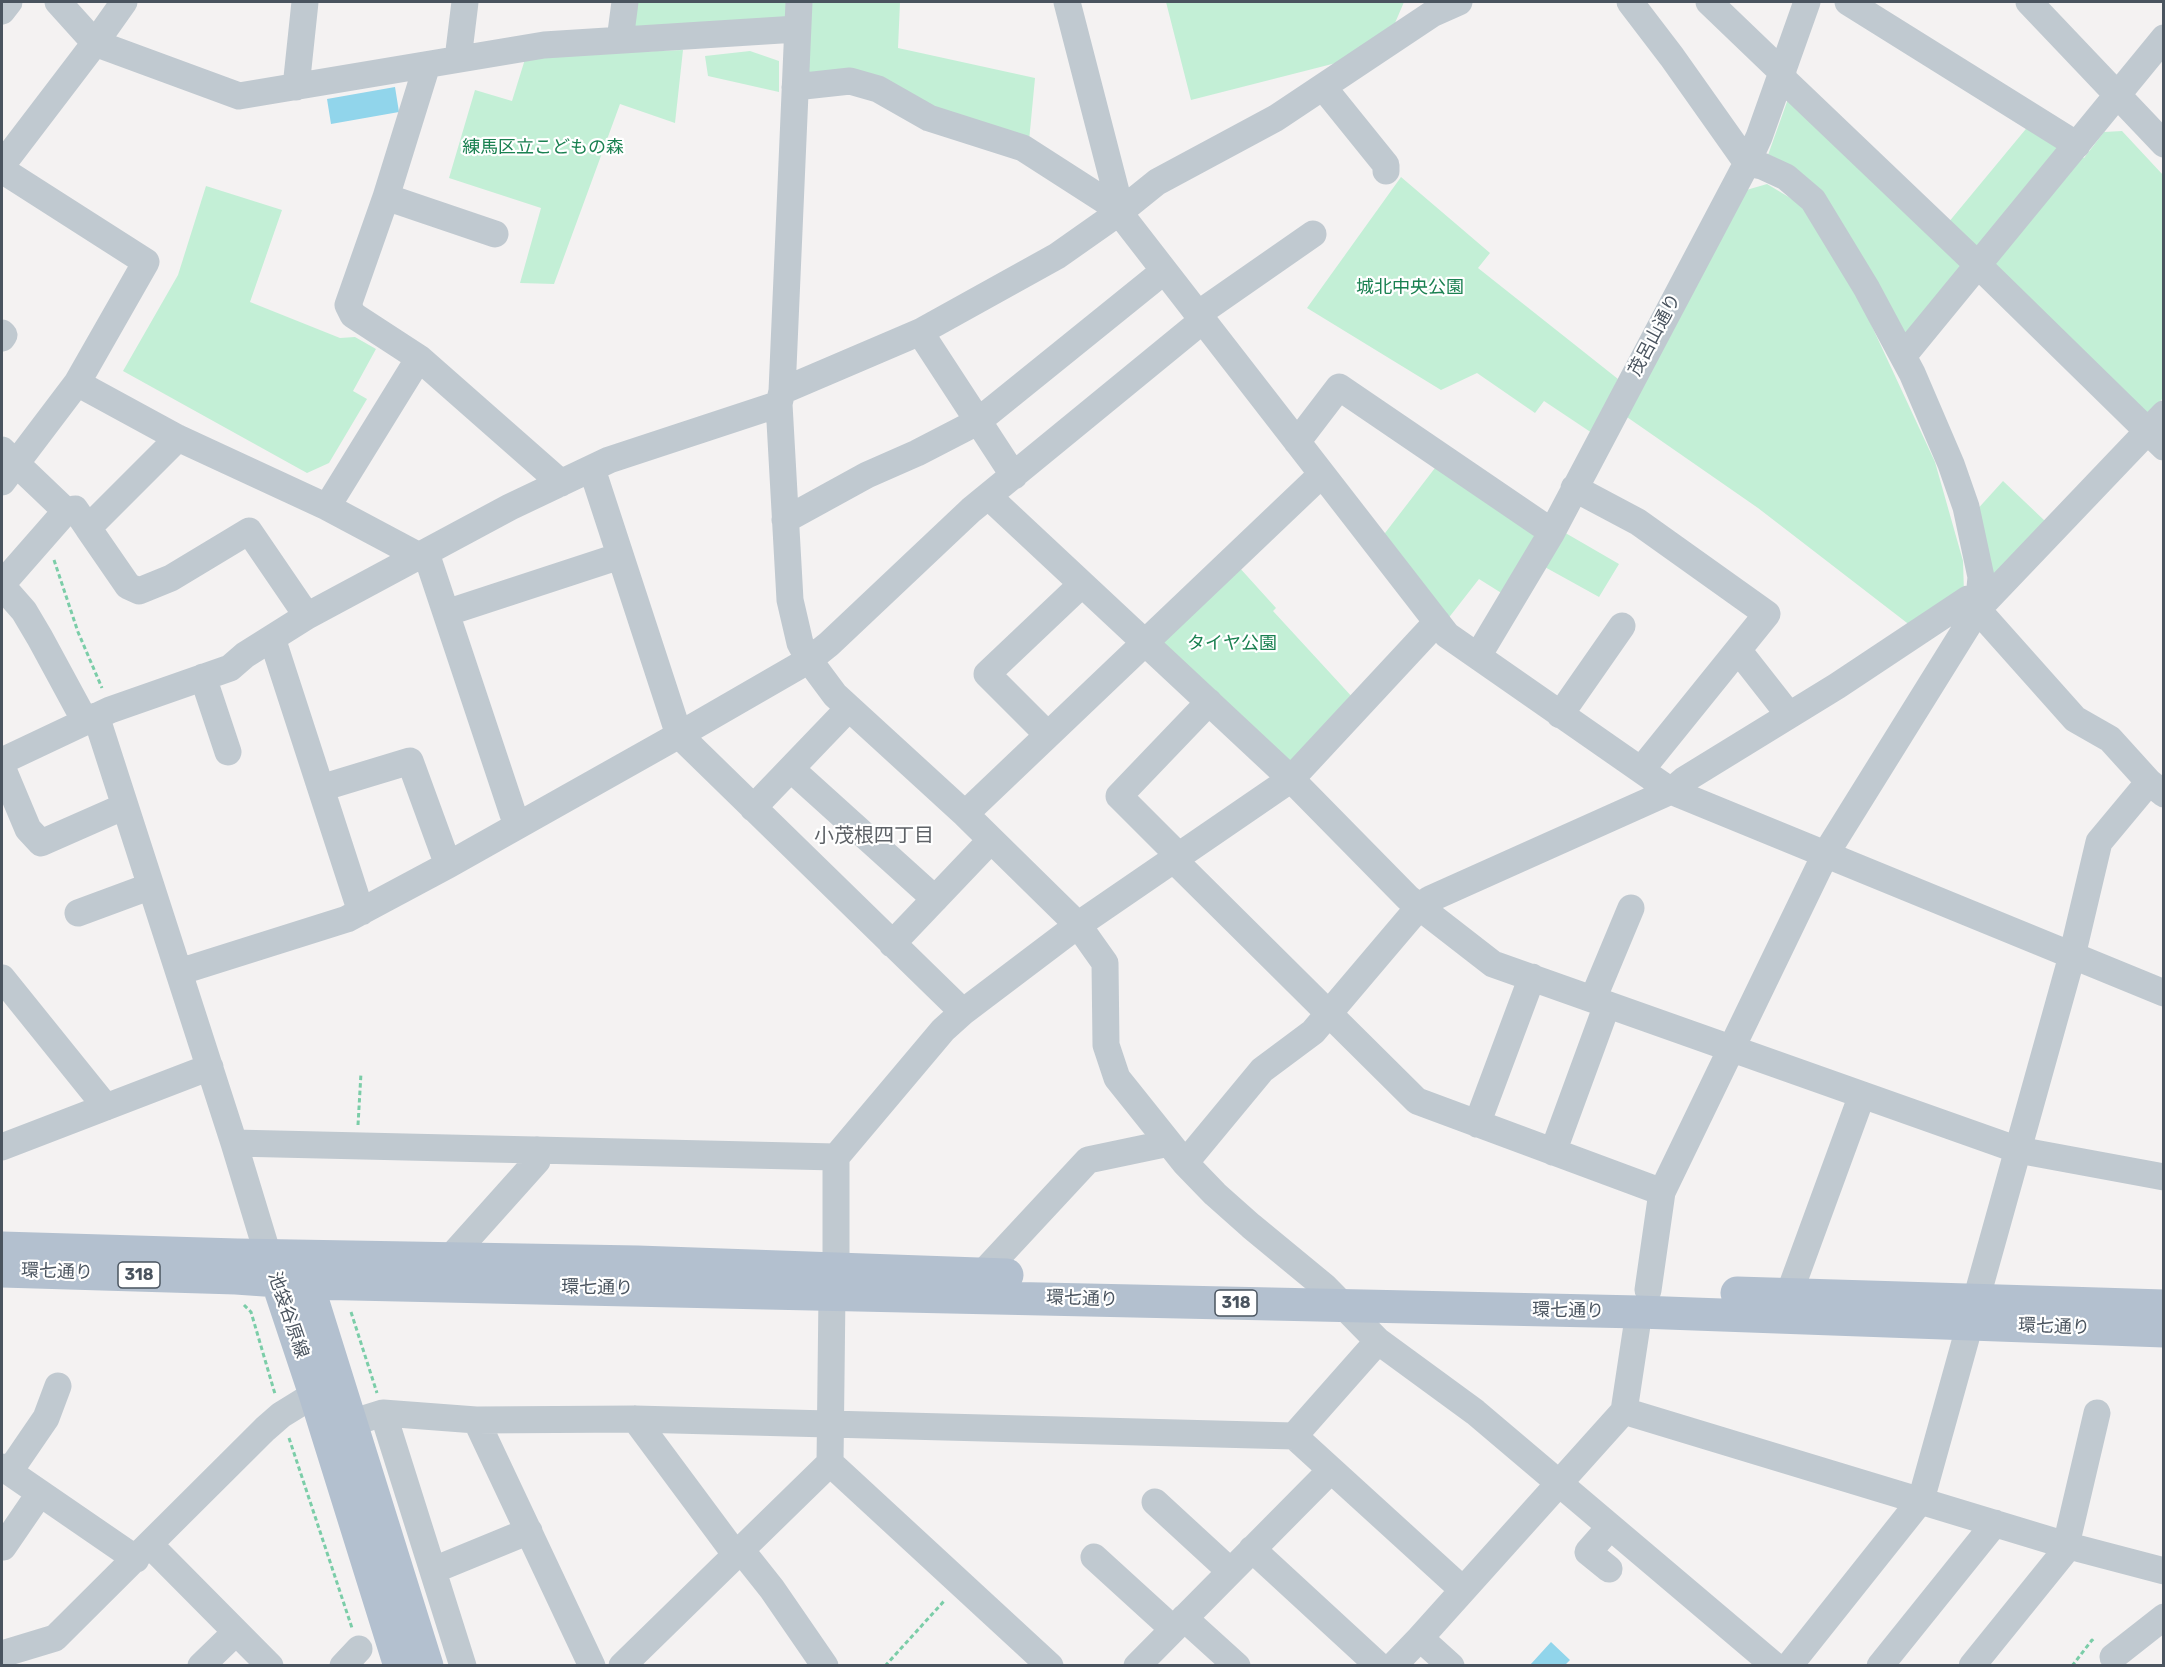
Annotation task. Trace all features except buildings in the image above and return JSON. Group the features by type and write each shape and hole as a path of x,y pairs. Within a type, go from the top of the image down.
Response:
{"main road":[{"name":"環七通り","path":"2,1248 284,1273 451,1257 834,1281 982,1274 1335,1297"},
{"name":"環七通り","path":"2,1271 834,1281 1335,1297 1643,1301 1973,1312 2163,1306"},
{"name":"池袋谷原線","path":"284,1273 331,1358 427,1665"},
{"name":"池袋谷原線","path":"284,1273 315,1394 400,1665"},
{"name":"環七通り","path":"1643,1301 1789,1294 2163,1331"},
{"path":"315,1394 324,1388 331,1358"}],"street":[{"path":"2,11 9,2"},
{"path":"58,2 95,43 239,96 544,45 797,29"},
{"path":"2,165 124,2"},
{"path":"296,87 305,2"},
{"path":"458,59 465,2"},
{"path":"620,40 625,2"},
{"path":"798,2 781,397 790,600 800,643 809,660 835,695 965,814 1078,925 1105,963 1106,1045 1117,1078 1185,1163 1215,1194 1335,1297 1378,1341 1475,1412 1775,1665"},
{"path":"1067,2 1125,220 1447,635 1671,791 2163,993"},
{"path":"2,760 97,716 230,668 307,616 510,507 609,460 781,397 920,332 1057,256 1121,211 1157,182 1276,118 1323,87 1430,8 1459,2"},
{"path":"1630,2 1747,163 1762,166 1786,177 1813,200 1867,289 1904,355 1936,428 1966,507 1981,577 1978,609"},
{"path":"1393,1665 1420,1638 1624,1411 1662,1192 1825,855 1978,609 2158,431 1977,264 1709,2"},
{"name":"茂呂山通り","path":"1478,656 1552,532 1747,163 1759,137 1807,2"},
{"path":"1848,2 2077,145"},
{"path":"2029,2 2118,93 2163,144"},
{"path":"1904,355 2163,38"},
{"path":"427,65 386,197 348,305 353,315 419,358 561,483"},
{"path":"795,87 850,81 880,89 929,118 1023,148 1121,211"},
{"path":"1323,87 1386,165 1386,171"},
{"path":"2,170 146,262 77,382 6,465 66,511"},
{"path":"386,197 495,234"},
{"path":"179,972 347,919 448,865 809,660 829,644 970,510 1014,476 1200,317 1313,234"},
{"path":"785,520 867,475 917,453 977,422 1164,271"},
{"path":"920,332 1014,476"},
{"path":"2,333 4,335 2,338"},
{"path":"327,507 419,358"},
{"path":"77,382 178,438 327,507 423,555 446,613 517,826"},
{"path":"1297,442 1339,387 1552,532"},
{"path":"88,528 178,438"},
{"path":"591,469 679,735 963,1012"},
{"path":"965,814 1322,474"},
{"path":"1574,488 1638,522 1767,614 1641,770"},
{"path":"988,496 1291,779 1419,907 1493,964 2018,1150 2163,1177"},
{"path":"284,1273 234,1143 97,716 40,638 24,611 2,585 66,511 75,509 128,586 139,591 171,578 249,531 307,616"},
{"path":"446,613 620,556"},
{"path":"1048,735 987,674 1082,584"},
{"path":"1185,1163 1262,1070 1313,1032 1419,907 1430,899 1671,791 1684,780 1837,686 1968,599 2075,719 2110,739 2156,788 2099,842 2072,956 1921,1500 1789,1665"},
{"path":"1050,1665 830,1463 836,1157 943,1030 963,1012 1078,925 1291,779 1437,622"},
{"path":"1560,715 1622,626"},
{"path":"272,638 361,912"},
{"path":"1738,650 1789,715"},
{"path":"202,677 228,752"},
{"path":"1209,702 1119,796 1176,858 1417,1101 1662,1192"},
{"path":"753,808 849,708"},
{"path":"321,788 410,761 448,865"},
{"path":"2,767 28,829 41,843 125,806"},
{"path":"791,769 935,900"},
{"path":"892,944 991,840"},
{"path":"78,914 151,886"},
{"path":"1553,1152 1631,908"},
{"path":"1477,1124 1532,978"},
{"path":"5,991 106,1107"},
{"path":"2,1147 210,1067"},
{"path":"1789,1294 1862,1095"},
{"path":"234,1143 836,1157"},
{"path":"982,1274 1088,1160 1169,1143"},
{"path":"451,1257 537,1161 537,1150"},
{"path":"1294,1436 1378,1341"},
{"path":"58,1386 46,1418 5,1469 40,1493 143,1552 236,1632 270,1665"},
{"path":"18,1656 55,1638 281,1415 315,1394"},
{"path":"1624,1411 2068,1546 2163,1571"},
{"path":"383,1413 465,1663"},
{"path":"351,1423 383,1413 476,1420 635,1419 1294,1436 1463,1590"},
{"path":"1972,1665 2068,1546 2097,1413"},
{"path":"635,1419 736,1555 805,1665"},
{"path":"476,1420 592,1665"},
{"path":"622,1665 830,1463"},
{"path":"1137,1665 1331,1470"},
{"path":"3,1547 40,1493"},
{"path":"1155,1502 1230,1571"},
{"path":"1880,1665 1995,1523"},
{"path":"1609,1569 1588,1552 1610,1527"},
{"path":"434,1570 529,1531"},
{"path":"1252,1549 1379,1665"},
{"path":"736,1555 772,1589 825,1665"},
{"path":"1094,1557 1178,1623 1237,1665"},
{"path":"2113,1657 2163,1617"},
{"path":"201,1665 236,1632"},
{"path":"1420,1638 1450,1665"}],"path":[{"path":"45,536 78,632 97,716"},
{"path":"357,1131 361,1072"},
{"path":"243,1303 251,1312 351,1657"},
{"path":"351,1312 383,1413"},
{"path":"885,1665 960,1584"}],"green space":[{"path":"632,2 900,2 898,48 1035,78 1029,141 802,80 805,22 627,35"},
{"path":"1166,2 1404,2 1395,23 1340,62 1191,100"},
{"name":"練馬区立こどもの森","path":"683,50 675,123 620,104 554,284 520,283 541,208 449,178 475,90 512,101 526,56"},
{"path":"750,51 779,61 779,92 708,76 705,56"},
{"path":"1788,99 1964,265 1906,336 1768,155"},
{"path":"2030,124 2062,144 1975,250 1948,223"},
{"path":"2122,131 2163,175 2163,398 2146,417 1988,260 2076,154 2084,158 2104,132"},
{"name":"城北中央公園","path":"1401,177 1490,253 1478,268 1618,379 1592,433 1544,401 1535,413 1477,373 1441,390 1307,308"},
{"path":"1767,184 1802,205 1856,292 1935,462 1963,561 1964,593 1911,626 1758,508 1624,415 1743,191"},
{"path":"206,186 282,210 250,302 340,338 355,337 376,349 353,391 367,399 329,463 307,473 123,371 178,275"},
{"path":"1438,464 1537,538 1503,594 1479,579 1447,620 1382,537"},
{"path":"2003,481 2045,521 1988,581 1974,513"},
{"path":"1562,531 1619,564 1599,597 1543,566"},
{"name":"タイヤ公園","path":"1238,566 1276,608 1273,611 1354,699 1295,762 1284,762 1164,651 1164,637"}],"water":[{"path":"395,87 399,112 331,124 327,99"},
{"path":"1551,1642 1570,1660 1565,1665 1530,1665"}],"district":[{"name":"小茂根四丁目","path":"874,836"}]}
